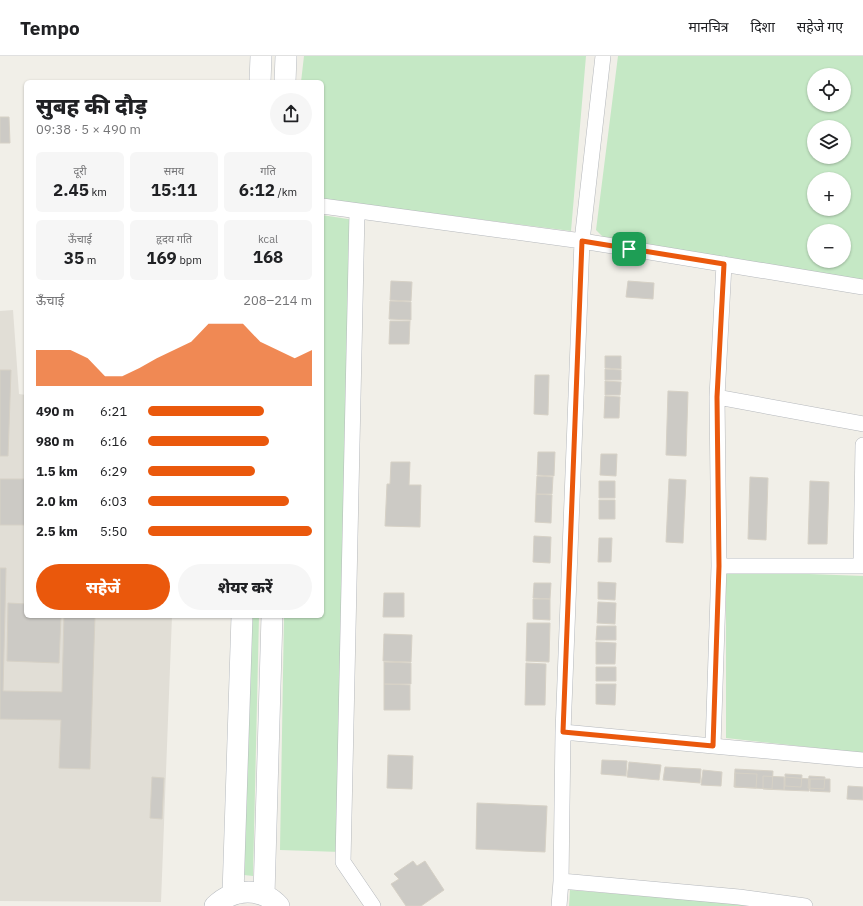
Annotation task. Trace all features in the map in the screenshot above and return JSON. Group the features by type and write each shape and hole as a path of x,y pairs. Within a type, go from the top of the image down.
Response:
{"main road":[{"path":"260,80 261,56"},
{"path":"285,80 286,56"},
{"path":"233,894 242,618"},
{"path":"216,906 221,900 233,894 251,892 272,901 272,618"}],"street":[{"path":"559,906 561,881 563,732 582,241 603,56"},
{"path":"324,206 357,212 582,241 863,287"},
{"path":"357,212 343,862 373,906"},
{"path":"713,746 719,566 717,397 724,264"},
{"path":"717,397 863,424"},
{"path":"719,566 862,566 863,445"},
{"path":"563,732 863,760"},
{"path":"561,881 739,896 805,906"}],"shaded area":[{"path":"13,310 19,394 24,395 24,618 172,618 161,902 0,901 0,311"}],"green space":[{"path":"304,56 586,56 571,231 324,199 324,80 301,80"},
{"path":"618,56 863,56 863,283 608,242 596,230"},
{"path":"324,215 354,220 341,852 280,850 284,618 324,618"},
{"path":"726,571 863,576 863,753 726,738"},
{"path":"251,618 259,618 253,876 244,875"},
{"path":"570,890 768,906 569,906"}],"building":[{"path":"0,117 9,117 10,143 0,143"},
{"path":"391,281 412,282 411,301 390,300"},
{"path":"628,281 654,283 653,299 626,297"},
{"path":"390,301 411,302 411,320 389,319"},
{"path":"390,321 410,321 409,344 389,344"},
{"path":"605,356 621,356 621,369 605,368"},
{"path":"605,369 621,370 621,380 605,380"},
{"path":"0,370 11,370 8,456 0,456"},
{"path":"535,375 549,375 548,415 534,414"},
{"path":"605,381 621,382 620,395 605,395"},
{"path":"668,391 688,392 686,456 666,455"},
{"path":"605,396 620,397 619,418 604,418"},
{"path":"538,452 555,452 554,476 537,475"},
{"path":"601,454 617,454 616,476 600,475"},
{"path":"391,462 410,462 409,485 421,485 420,527 385,526 387,484 390,484"},
{"path":"537,476 553,477 552,494 536,494"},
{"path":"750,477 768,478 766,540 748,539"},
{"path":"0,479 24,479 24,525 0,525"},
{"path":"669,479 686,480 683,543 666,542"},
{"path":"599,481 615,481 615,498 599,498"},
{"path":"810,481 829,482 827,544 808,544"},
{"path":"536,494 552,495 551,523 535,522"},
{"path":"599,500 615,500 615,519 599,519"},
{"path":"534,536 551,537 550,563 533,562"},
{"path":"599,538 612,538 611,562 598,562"},
{"path":"0,568 6,568 3,691 62,692 64,618 95,618 90,769 59,768 61,720 0,719"},
{"path":"598,582 616,583 615,600 598,599"},
{"path":"534,583 551,583 550,599 533,598"},
{"path":"384,593 404,593 404,617 383,617"},
{"path":"533,599 550,599 550,620 533,619"},
{"path":"598,602 616,603 615,624 597,623"},
{"path":"8,603 24,604 24,618 61,618 59,663 7,661"},
{"path":"527,623 550,623 549,662 526,661"},
{"path":"597,626 616,626 616,640 596,640"},
{"path":"384,634 412,635 411,662 383,661"},
{"path":"596,642 616,643 615,664 596,664"},
{"path":"384,662 411,663 411,684 384,684"},
{"path":"526,663 546,664 545,705 525,705"},
{"path":"596,667 616,667 616,681 596,681"},
{"path":"384,684 410,685 410,710 384,710"},
{"path":"596,684 616,684 615,705 596,704"},
{"path":"388,755 413,756 412,789 387,788"},
{"path":"602,760 627,761 626,776 601,774"},
{"path":"629,762 661,765 659,780 627,777"},
{"path":"665,767 701,769 700,783 663,780"},
{"path":"735,769 773,771 772,789 734,787"},
{"path":"703,770 722,772 721,786 701,785"},
{"path":"735,773 757,774 756,788 735,787"},
{"path":"785,774 802,775 801,787 785,786"},
{"path":"763,776 784,777 784,790 763,789"},
{"path":"809,776 825,777 824,789 808,788"},
{"path":"152,777 164,778 162,819 150,818"},
{"path":"785,777 810,779 809,791 784,790"},
{"path":"810,779 830,779 830,792 810,791"},
{"path":"848,786 863,787 863,800 847,799"},
{"path":"477,803 547,806 545,852 476,849"},
{"path":"413,861 417,866 425,861 444,890 421,906 406,906 391,884 399,879 394,874"}],"route":[{"path":"582,241 629,249 724,264 717,397 719,566 713,746 563,732 582,241"}]}
